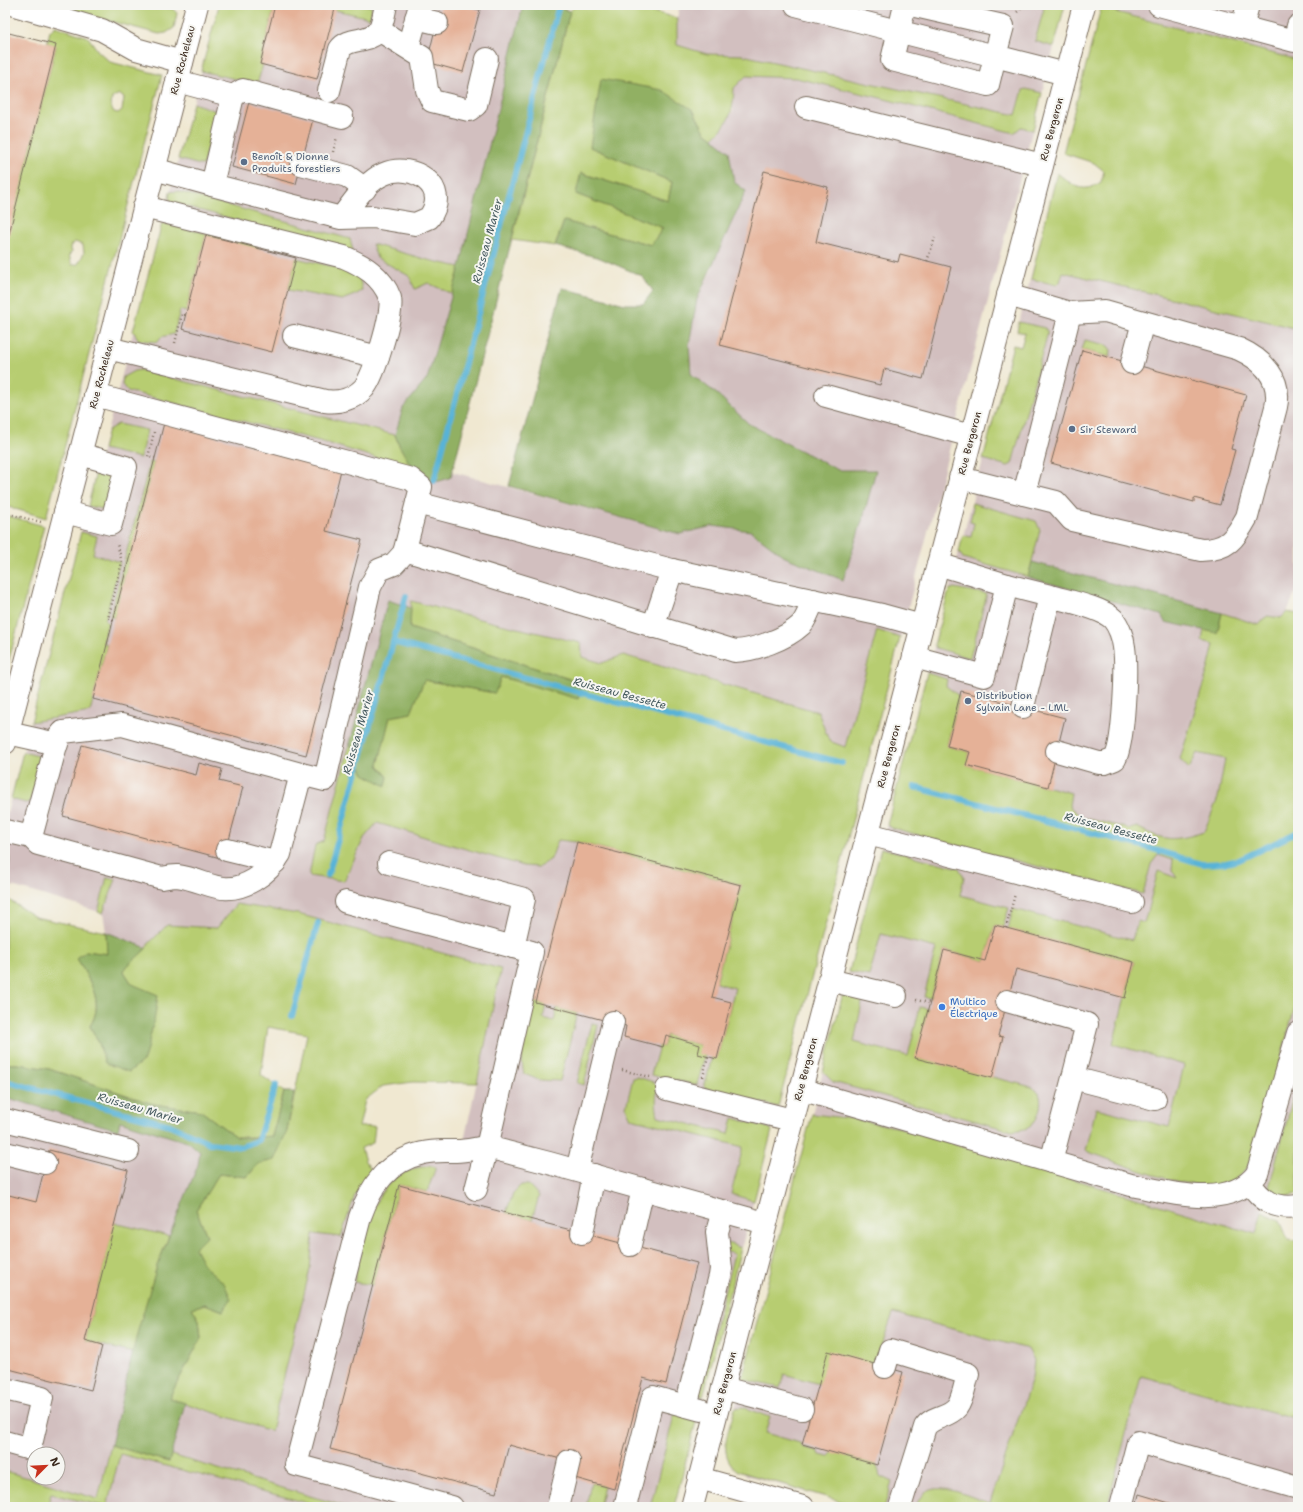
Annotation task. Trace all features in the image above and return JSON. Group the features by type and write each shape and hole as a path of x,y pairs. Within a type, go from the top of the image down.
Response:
{"street":[{"path":"14,5 102,30 179,71 233,96"},
{"name":"Rue Rocheleau","path":"6,738 197,5"},
{"path":"328,90 340,49 343,45 367,39 379,30 386,5"},
{"path":"797,5 866,14 899,31 1066,74"},
{"path":"906,5 892,60 988,85 1003,26 911,5"},
{"name":"Rue Bergeron","path":"692,1507 1084,5"},
{"path":"1159,5 1294,41 1298,26"},
{"path":"1242,27 1248,5"},
{"path":"408,47 424,15"},
{"path":"379,30 422,57 429,97 432,101 462,110 469,110 476,105 487,59"},
{"path":"212,185 233,96 243,90 342,117"},
{"path":"806,108 1042,166"},
{"path":"302,164 353,179 365,189"},
{"path":"154,169 341,218 373,217 415,224 429,218 436,204 436,195 431,185 423,176 401,170 382,174 371,182 341,218"},
{"path":"108,348 325,401 336,402 350,398 364,388 370,379 378,357 391,308 387,292 379,280 368,269 344,257 144,207"},
{"path":"960,478 1056,502 1072,520 1201,550 1221,548 1232,541 1239,532 1251,503 1276,407 1278,391 1275,382 1263,364 1246,352 1218,342 1105,312 1070,314 1008,295"},
{"path":"1024,494 1070,314"},
{"path":"1132,363 1143,322"},
{"path":"294,336 378,357"},
{"path":"31,838 57,744 60,735 63,732 122,725 325,780 370,587 379,570 394,564 405,550 421,487 412,479 151,422 96,394"},
{"path":"826,396 971,436"},
{"path":"65,512 112,524 126,467 80,454"},
{"path":"417,503 672,570 882,614 922,626"},
{"path":"405,550 724,649 745,650 771,642 800,625 806,617 813,600"},
{"path":"938,564 1007,585 1050,596 1098,611 1112,618 1121,634 1126,661 1120,744 1115,759 1105,763 1099,763 1057,751"},
{"path":"653,627 672,570"},
{"path":"914,657 984,676 1007,585"},
{"path":"1023,707 1050,596"},
{"path":"6,738 57,744"},
{"path":"5,831 31,838 38,844 110,865 162,878 177,876 223,889 240,887 266,873 280,854 302,774"},
{"path":"868,834 1132,902"},
{"path":"227,850 275,862"},
{"path":"389,863 524,899 513,948"},
{"path":"346,902 532,952 476,1189"},
{"path":"829,980 896,996"},
{"path":"1007,1001 1087,1024 1052,1162"},
{"path":"582,1233 586,1173 602,1064 612,1022"},
{"path":"800,1089 1130,1185 1197,1195 1219,1195 1237,1190 1250,1183 1258,1174 1298,1033"},
{"path":"1073,1078 1156,1099"},
{"path":"667,1089 792,1120"},
{"path":"5,1120 128,1151"},
{"path":"452,1507 296,1465 360,1217 369,1192 387,1171 410,1157 423,1152 457,1151 487,1147 765,1223"},
{"path":"5,1153 45,1163"},
{"path":"1250,1183 1258,1196 1265,1201 1274,1204 1298,1206"},
{"path":"630,1245 644,1189"},
{"path":"686,1406 720,1276 721,1269 717,1232 722,1211"},
{"path":"885,1367 890,1350 968,1374 956,1407 949,1413 928,1422 925,1427 900,1507"},
{"path":"723,1388 802,1409"},
{"path":"5,1389 42,1398 30,1448 5,1442"},
{"path":"625,1507 653,1397 716,1414"},
{"path":"1121,1507 1138,1442 1298,1488"},
{"path":"558,1507 569,1461"},
{"path":"699,1478 798,1506"}],"path":[{"path":"328,172 342,117"},
{"path":"927,261 936,238"},
{"path":"177,334 182,314 186,315"},
{"path":"151,422 148,457 155,458"},
{"path":"5,513 45,522"},
{"path":"113,620 108,619 122,562"},
{"path":"1006,928 1011,909"},
{"path":"922,1002 930,1003"},
{"path":"702,1080 708,1056"},
{"path":"602,1064 663,1081 667,1089"}],"shaded area":[{"path":"219,5 523,5 460,267 427,379 403,408 451,477 453,472 680,534 713,526 751,531 785,557 876,470 838,470 749,424 717,394 691,374 689,345 697,299 712,269 734,182 729,151 713,138 721,130 733,111 734,87 742,55 707,54 677,45 677,18 680,5 1065,5 674,1507 5,1507 5,1097 118,1130 120,1121 190,1143 200,1152 198,1165 157,1266 169,1462 185,1403 271,1431 310,1269 313,1233 341,1237 355,1195 372,1171 394,1152 415,1141 433,1137 464,1141 501,969 298,914 236,904 217,928 167,925 147,948 106,932 103,913 5,884 5,821"},
{"path":"1101,5 1298,5 1298,60 1101,8"},
{"path":"1034,264 1298,329 1298,586 1287,612 1298,614 1298,1079 1256,1234 901,1128 854,1119 812,1114 1013,345 1021,347 1025,333 1017,331"},
{"path":"772,1268 803,1288 1028,1349 1034,1360 1032,1378 991,1507 860,1507 746,1475 731,1465 725,1451 726,1442"},
{"path":"1141,1376 1298,1419 1298,1507 1107,1507"}],"green space":[{"path":"49,5 157,5 173,9 177,13 174,28 166,33 159,34"},
{"path":"219,5 275,5 260,64 263,65 257,84 201,71"},
{"path":"336,5 366,5 372,7 370,18 335,10"},
{"path":"523,5 551,5 570,11 451,477 436,482 432,481 419,471 413,469 395,435 403,408 427,379 460,267"},
{"path":"576,5 626,5 677,18 677,45 707,54 742,55 1016,115 1023,90 1026,89 1042,93 1033,130 1021,127 1014,133 881,98 796,78 746,76 734,88 733,103 730,115 724,126 713,138 705,132 693,110 590,147 672,182 668,201 581,173 576,194 663,228 651,245 564,221 555,246 512,240 570,11"},
{"path":"1032,5 1065,5 1054,47 1035,41 1044,8"},
{"path":"1101,8 1298,60 1298,329 1063,272 1060,282 1057,285 1031,279 1057,173 1073,185 1088,188 1101,182 1104,171 1094,163 1063,153"},
{"path":"55,26 88,37 98,51 110,62 162,75 46,518 5,506 5,248 56,46 47,43 50,31","holes":["119,94 124,98 122,110 118,113 114,112 111,107 112,98","75,242 83,245 84,253 78,264 72,265 69,255 72,252 70,246"]},
{"path":"601,79 662,90 693,110 705,132 729,151 734,182 746,191 697,299 689,345 691,374 717,394 749,424 838,470 876,470 863,518 843,580 785,557 751,531 713,526 680,534 509,486 562,288 625,304 643,304 653,291 642,276 600,258 555,246 564,221 651,245 663,228 576,194 581,173 668,201 672,182 590,147"},
{"path":"193,103 216,111 203,165 178,159"},
{"path":"177,191 350,239 353,251 173,203 169,199 170,192"},
{"path":"162,223 258,245 259,249 206,235 186,312 180,310 174,334 161,337 157,342 139,340 133,331"},
{"path":"372,244 428,260 460,267 452,294 428,283 415,289 409,276 377,258"},
{"path":"296,258 352,271 360,279 362,290 357,294 342,300 288,290"},
{"path":"1019,322 1045,328 1048,332 1012,464 1008,466 983,459 1013,345 1021,347 1025,333 1017,331"},
{"path":"1085,340 1107,345 1111,350 1110,357 1082,350"},
{"path":"140,370 395,435 413,469 327,443 128,391 122,385 123,377 134,371"},
{"path":"118,424 147,430 140,458 103,449 108,430"},
{"path":"150,462 154,462 114,618 110,616"},
{"path":"96,472 115,478 107,510 88,506"},
{"path":"972,503 1036,521 1040,530 1028,577 963,558 959,552 963,535 971,537 974,523 970,522 973,508 971,507"},
{"path":"5,515 44,526 5,675"},
{"path":"81,532 97,536 93,554 120,562 105,621 108,622 103,643 107,644 90,712 31,722"},
{"path":"1032,562 1222,613 1217,633 1165,622 1161,615 1028,577"},
{"path":"954,588 987,594 970,658 936,648 934,645 949,590"},
{"path":"388,600 411,608 410,628 582,683 578,699 501,677 495,693 424,680 411,713 390,717 378,765 388,777 386,786 364,774 350,743"},
{"path":"411,601 581,643 582,657 602,663 623,655 818,712 829,741 845,747 877,630 900,638 778,1107 704,1088 712,1057 717,1058 735,988 716,983 741,885 577,842 558,840 551,859 539,867 524,866 377,823 364,838 344,881 309,876 315,845 324,841 350,743 364,773 388,777 378,765 390,716 411,713 424,680 494,693 501,677 578,698 582,683 410,628"},
{"path":"1287,612 1298,614 1298,996 1251,1162 1240,1175 1221,1185 1207,1186 1190,1184 1135,1169 1086,1151 1096,1108 1169,1127 1184,1065 1113,1044 1134,962 1008,929 1013,909 1132,940 1138,921 1144,923 1158,871 1177,878 1172,870 1173,860 1158,855 1151,864 1143,894 892,828 887,825 927,673 947,679 946,686 959,696 947,746 970,752 967,765 1071,793 1069,806 1081,817 1130,829 1137,827 1163,838 1185,837 1204,832 1218,798 1225,759 1197,753 1189,769 1180,759 1209,666 1214,644 1202,641 1204,629 1217,633 1222,613 1259,625 1267,616 1281,618"},
{"path":"23,752 38,756 42,763 30,802 26,803 11,799"},
{"path":"881,848 959,868 964,877 960,895 1009,908 1003,927 995,925 985,961 944,950 931,998 924,997 936,948 881,934 869,976 849,972"},
{"path":"5,852 10,858 6,882 11,885 9,900 35,917 106,932 107,954 86,951 77,958 94,991 96,1008 90,1026 99,1043 105,1062 132,984 123,970 167,925 217,928 236,904 298,914 501,969 477,1083 413,1082 383,1086 365,1100 359,1127 375,1126 373,1143 361,1148 365,1161 372,1171 355,1195 341,1237 313,1234 310,1269 271,1431 169,1398 201,1338 199,1320 192,1308 205,1304 223,1311 224,1283 205,1267 194,1248 207,1236 196,1210 219,1174 247,1177 287,1131 307,1034 268,1027 261,1075 284,1092 272,1137 236,1137 201,1111 153,1104 49,1069 18,1064 5,1064"},
{"path":"107,877 116,879 103,913 98,912"},
{"path":"106,932 147,948 123,970 132,984 158,995 154,1022 144,1060 129,1072 105,1063 99,1043 90,1026 96,1008 94,991 77,958 86,951 107,954"},
{"path":"843,993 863,998 854,1042 908,1056 920,1007 928,1009 916,1058 1032,1087 1039,1093 1041,1101 1040,1110 1034,1123 1022,1130 1012,1131 833,1082 823,1072"},
{"path":"535,1002 546,1005 543,1018 554,1021 557,1008 577,1013 560,1081 539,1080 524,1074 522,1056 523,1047"},
{"path":"592,1023 598,1025 584,1085 577,1083"},
{"path":"666,1035 700,1045 705,1056 697,1085 651,1075 659,1046 663,1047"},
{"path":"5,1064 18,1064 49,1069 153,1104 201,1111 236,1137 247,1138 272,1136 284,1092 294,1092 287,1131 274,1160 258,1164 247,1177 219,1174 196,1210 207,1236 195,1248 205,1267 224,1283 231,1299 223,1311 205,1304 192,1308 199,1320 201,1338 169,1398 185,1403 169,1462 111,1445 137,1334 157,1266 198,1165 200,1152 190,1143 120,1121 118,1130 5,1097"},
{"path":"637,1077 654,1082 659,1086 656,1101 658,1116 729,1134 733,1118 772,1130 754,1201 731,1194 743,1147 631,1118 626,1107 633,1078"},
{"path":"1298,1079 1298,1194 1287,1196 1268,1191"},
{"path":"812,1114 854,1119 901,1128 1256,1234 1262,1212 1280,1220 1288,1240 1298,1241 1298,1419 1141,1376 1107,1507 916,1507 921,1497 929,1491 938,1489 959,1492 990,1503 1032,1378 1034,1360 1028,1349 893,1313 875,1364 819,1384 784,1374 780,1388 742,1379"},
{"path":"429,1166 436,1167 427,1192 399,1185 373,1285 354,1282 370,1216 386,1187 398,1176 415,1168"},
{"path":"521,1185 529,1185 539,1196 532,1220 506,1213 513,1193"},
{"path":"114,1223 169,1236 157,1266 133,1353 85,1341"},
{"path":"728,1243 741,1248 703,1397 698,1394 734,1254 725,1251"},
{"path":"743,1407 770,1417 765,1433 800,1443 802,1447 818,1451 820,1455 828,1457 833,1452 877,1465 880,1476 892,1482 885,1505 883,1507 860,1507 738,1471 727,1457 726,1442 735,1408"},
{"path":"675,1412 697,1418 674,1507 650,1507"},
{"path":"111,1445 169,1462 171,1455 347,1507 323,1507 120,1454 107,1507 51,1494 47,1507 5,1507 5,1471 26,1477 26,1486 55,1486 98,1499"},
{"path":"591,1483 604,1486 599,1507 586,1507"}],"building":[{"path":"275,5 336,5 317,79 260,64"},
{"path":"441,5 460,5 480,10 463,72 427,62"},
{"path":"5,32 56,45 6,246 5,246"},
{"path":"249,102 313,119 296,184 232,167"},
{"path":"764,171 828,187 816,242 898,262 900,254 951,267 923,379 884,369 880,385 720,345"},
{"path":"206,235 296,258 272,352 182,329"},
{"path":"1082,350 1246,395 1231,449 1235,450 1220,505 1194,498 1194,502 1051,463"},
{"path":"164,423 341,470 326,531 362,540 306,755 93,699"},
{"path":"961,691 1065,718 1048,787 966,765 970,752 947,746"},
{"path":"82,745 196,775 199,763 222,769 219,781 243,787 224,859 63,816"},
{"path":"577,842 741,885 712,997 731,1002 717,1059 698,1054 700,1045 666,1035 663,1047 624,1037 626,1026 535,1002"},
{"path":"995,925 1134,962 1125,998 1016,969 998,1036 1003,1037 992,1078 915,1058 944,950 985,961"},
{"path":"49,1150 128,1170 85,1341 102,1346 91,1390 5,1368 5,1194 36,1202"},
{"path":"399,1185 697,1263 666,1384 643,1378 614,1489 575,1478 579,1464 509,1445 496,1493 330,1449"},
{"path":"828,1351 903,1372 877,1465 802,1444"},
{"path":"1139,1494 1183,1507 1136,1507"}],"waterway":[{"name":"Ruisseau Marier","path":"434,481 559,5"},
{"name":"Ruisseau Marier","path":"328,875 406,596"},
{"name":"Ruisseau Bessette","path":"393,642 842,763"},
{"name":"Ruisseau Bessette","path":"914,787 1139,845 1202,864 1226,863 1239,860 1298,832"},
{"name":"Ruisseau Marier","path":"292,1016 318,923"},
{"name":"Ruisseau Marier","path":"5,1081 170,1125 210,1143 241,1147 258,1140 276,1085"}],"place":[{"name":"Benoît & Dionne Produits forestiers","path":"244,162"},
{"name":"Sir Steward","path":"1072,429"},
{"name":"Distribution Sylvain Lane - LML","path":"968,701"},
{"name":"Multico Électrique","path":"942,1007"}]}
